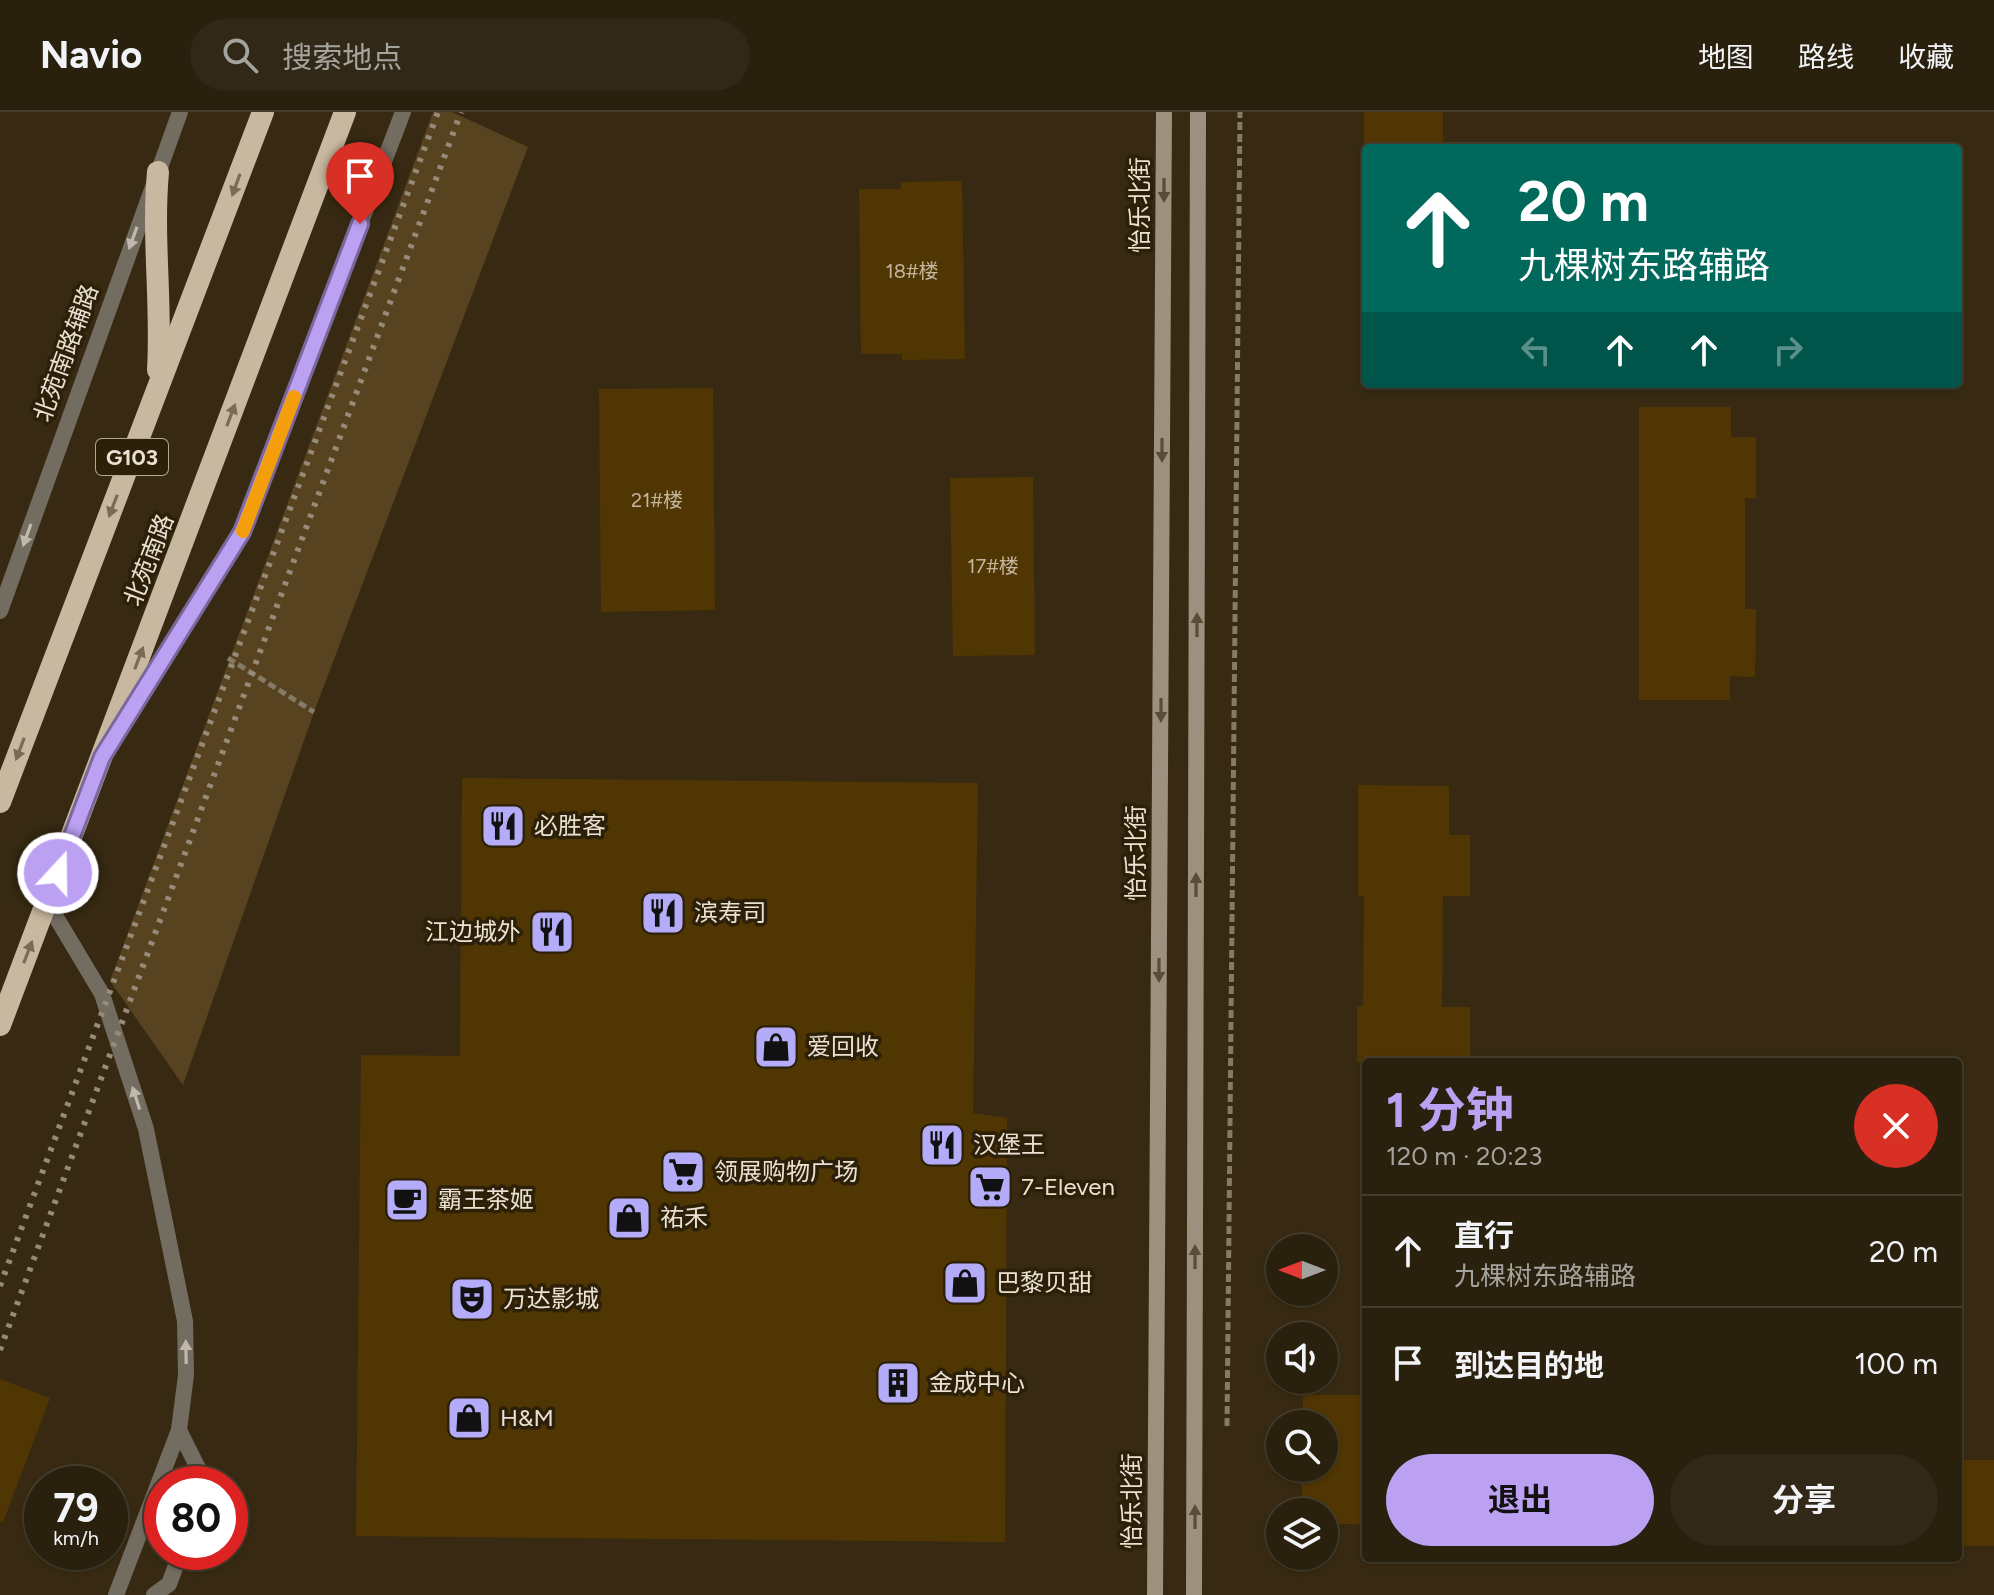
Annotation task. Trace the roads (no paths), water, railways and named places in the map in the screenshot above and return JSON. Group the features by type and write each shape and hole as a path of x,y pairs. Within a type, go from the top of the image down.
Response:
{"highway":[{"name":"G103","path":"0,802 263,112"},
{"name":"北苑南路","path":"0,1025 345,112"},
{"path":"156,392 161,314 155,203 158,172"}],"main road":[{"name":"怡乐北街","path":"1155,1595 1164,112"},
{"path":"1194,1595 1198,112"}],"street":[{"name":"北苑南路辅路","path":"0,611 180,112"},
{"path":"102,757 242,532 403,112"},
{"path":"47,902 102,994 146,1129 185,1321 186,1375 179,1430 116,1595"},
{"path":"179,1430 199,1466"},
{"path":"154,1595 169,1584 174,1570"}],"railway":[{"path":"0,1286 438,112"},
{"path":"0,1350 461,112"}],"place":[{"name":"必胜客","path":"503,826"},
{"name":"滨寿司","path":"663,913"},
{"name":"江边城外","path":"552,932"},
{"name":"爱回收","path":"776,1047"},
{"name":"汉堡王","path":"942,1145"},
{"name":"领展购物广场","path":"683,1172"},
{"name":"7-Eleven","path":"990,1187"},
{"name":"霸王茶姬","path":"407,1200"},
{"name":"祐禾","path":"629,1218"},
{"name":"巴黎贝甜","path":"965,1283"},
{"name":"万达影城","path":"472,1299"},
{"name":"金成中心","path":"898,1383"},
{"name":"H&M","path":"469,1418"}]}
